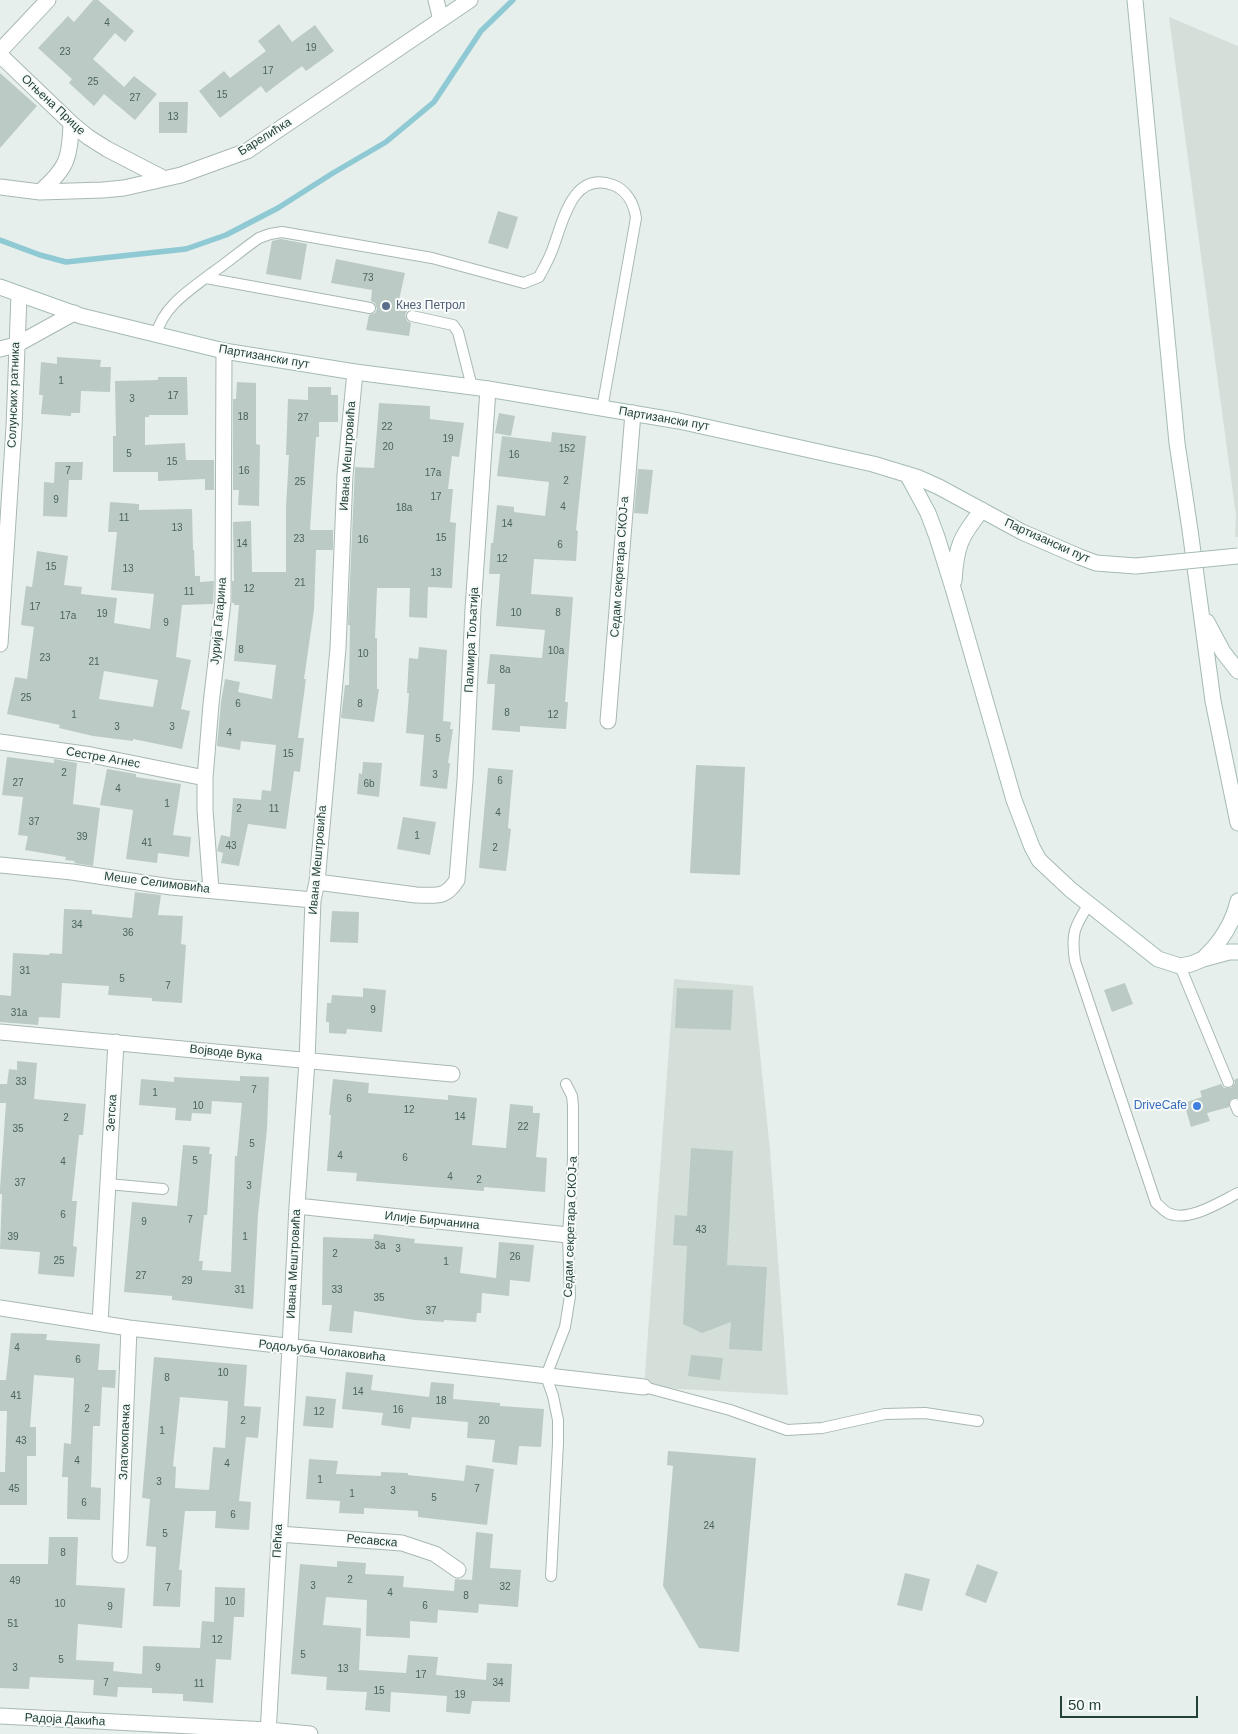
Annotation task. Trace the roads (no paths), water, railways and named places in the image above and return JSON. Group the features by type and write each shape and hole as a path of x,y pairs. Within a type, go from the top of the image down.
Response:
{"street":[{"path":"0,51 48,0"},
{"path":"436,0 441,20"},
{"name":"Барелићка","path":"0,187 40,192 124,188 181,175 246,151 470,0"},
{"path":"1135,0 1176,443 1202,610 1213,701 1238,823"},
{"name":"Огњена Прице","path":"0,55 71,123 107,149 163,178"},
{"path":"40,192 55,179 70,153 71,123"},
{"name":"Партизански пут","path":"0,287 74,313 224,351 355,372 488,389 679,420 873,464 907,474 939,487 1022,532 1096,563 1136,566 1238,556"},
{"name":"Солунских ратника","path":"0,644 14,427 19,295"},
{"path":"0,349 16,345 74,313"},
{"name":"Јурија Гагарина","path":"211,890 206,778 211,704 223,601 224,351"},
{"name":"Ивана Мештровића","path":"290,1348 307,1061 313,900 317,882 338,648 346,475 355,372"},
{"name":"Палмира Тољатија","path":"317,882 416,895 443,894 450,890 457,880 465,780 473,609 488,389"},
{"name":"Седам секретара СКОЈ-а","path":"608,720 633,413"},
{"path":"907,474 928,513 953,588 1014,800 1039,860 1049,871 1088,904 1158,959 1180,966 1191,964 1203,958 1229,952 1238,952"},
{"path":"953,588 956,552 969,527 982,510"},
{"path":"1202,610 1223,652 1238,671"},
{"name":"Сестре Агнес","path":"0,742 91,755 206,778"},
{"name":"Меше Селимовића","path":"0,865 72,872 171,887 313,900"},
{"path":"1203,958 1222,938 1231,922 1238,901"},
{"name":"Војводе Вука","path":"0,1032 452,1074"},
{"name":"Зетска","path":"100,1323 116,1042"},
{"name":"Илије Бирчанина","path":"297,1206 568,1236"},
{"name":"Родољуба Чолаковића","path":"0,1308 130,1328 290,1348 644,1387"},
{"name":"Златокопачка","path":"120,1555 130,1328"},
{"name":"Пећка","path":"268,1732 290,1348"},
{"name":"Ресавска","path":"279,1534 402,1544 435,1554 458,1570"},
{"name":"Радоја Дакића","path":"0,1716 115,1729 310,1734"}],"lane":[{"path":"156,335 162,319 175,302 260,238 282,232 432,258 471,267 524,284 539,277 552,252 562,219 579,191 595,183 613,185 626,195 631,202 635,210 636,226 602,409"},
{"path":"206,278 370,308"},
{"path":"412,316 453,325 458,332 472,387"},
{"path":"1088,904 1076,923 1072,942 1075,961 1156,1203 1167,1213 1178,1216 1194,1214 1238,1193"},
{"path":"1180,966 1228,1082"},
{"name":"Седам секретара СКОЈ-а","path":"546,1376 563,1334 570,1296 568,1236 573,1159 573,1106 572,1096 566,1084"},
{"path":"108,1184 163,1189"},
{"path":"546,1376 558,1420 551,1576"},
{"path":"644,1387 730,1410 787,1430 822,1428 885,1414 925,1413 978,1421"}],"waterway":[{"path":"0,240 40,255 66,262 186,249 226,235 278,208 386,142 434,102 481,31 513,0"}],"place":[{"name":"Кнез Петрол","path":"386,306"},
{"name":"DriveCafe","path":"1197,1106"}]}
